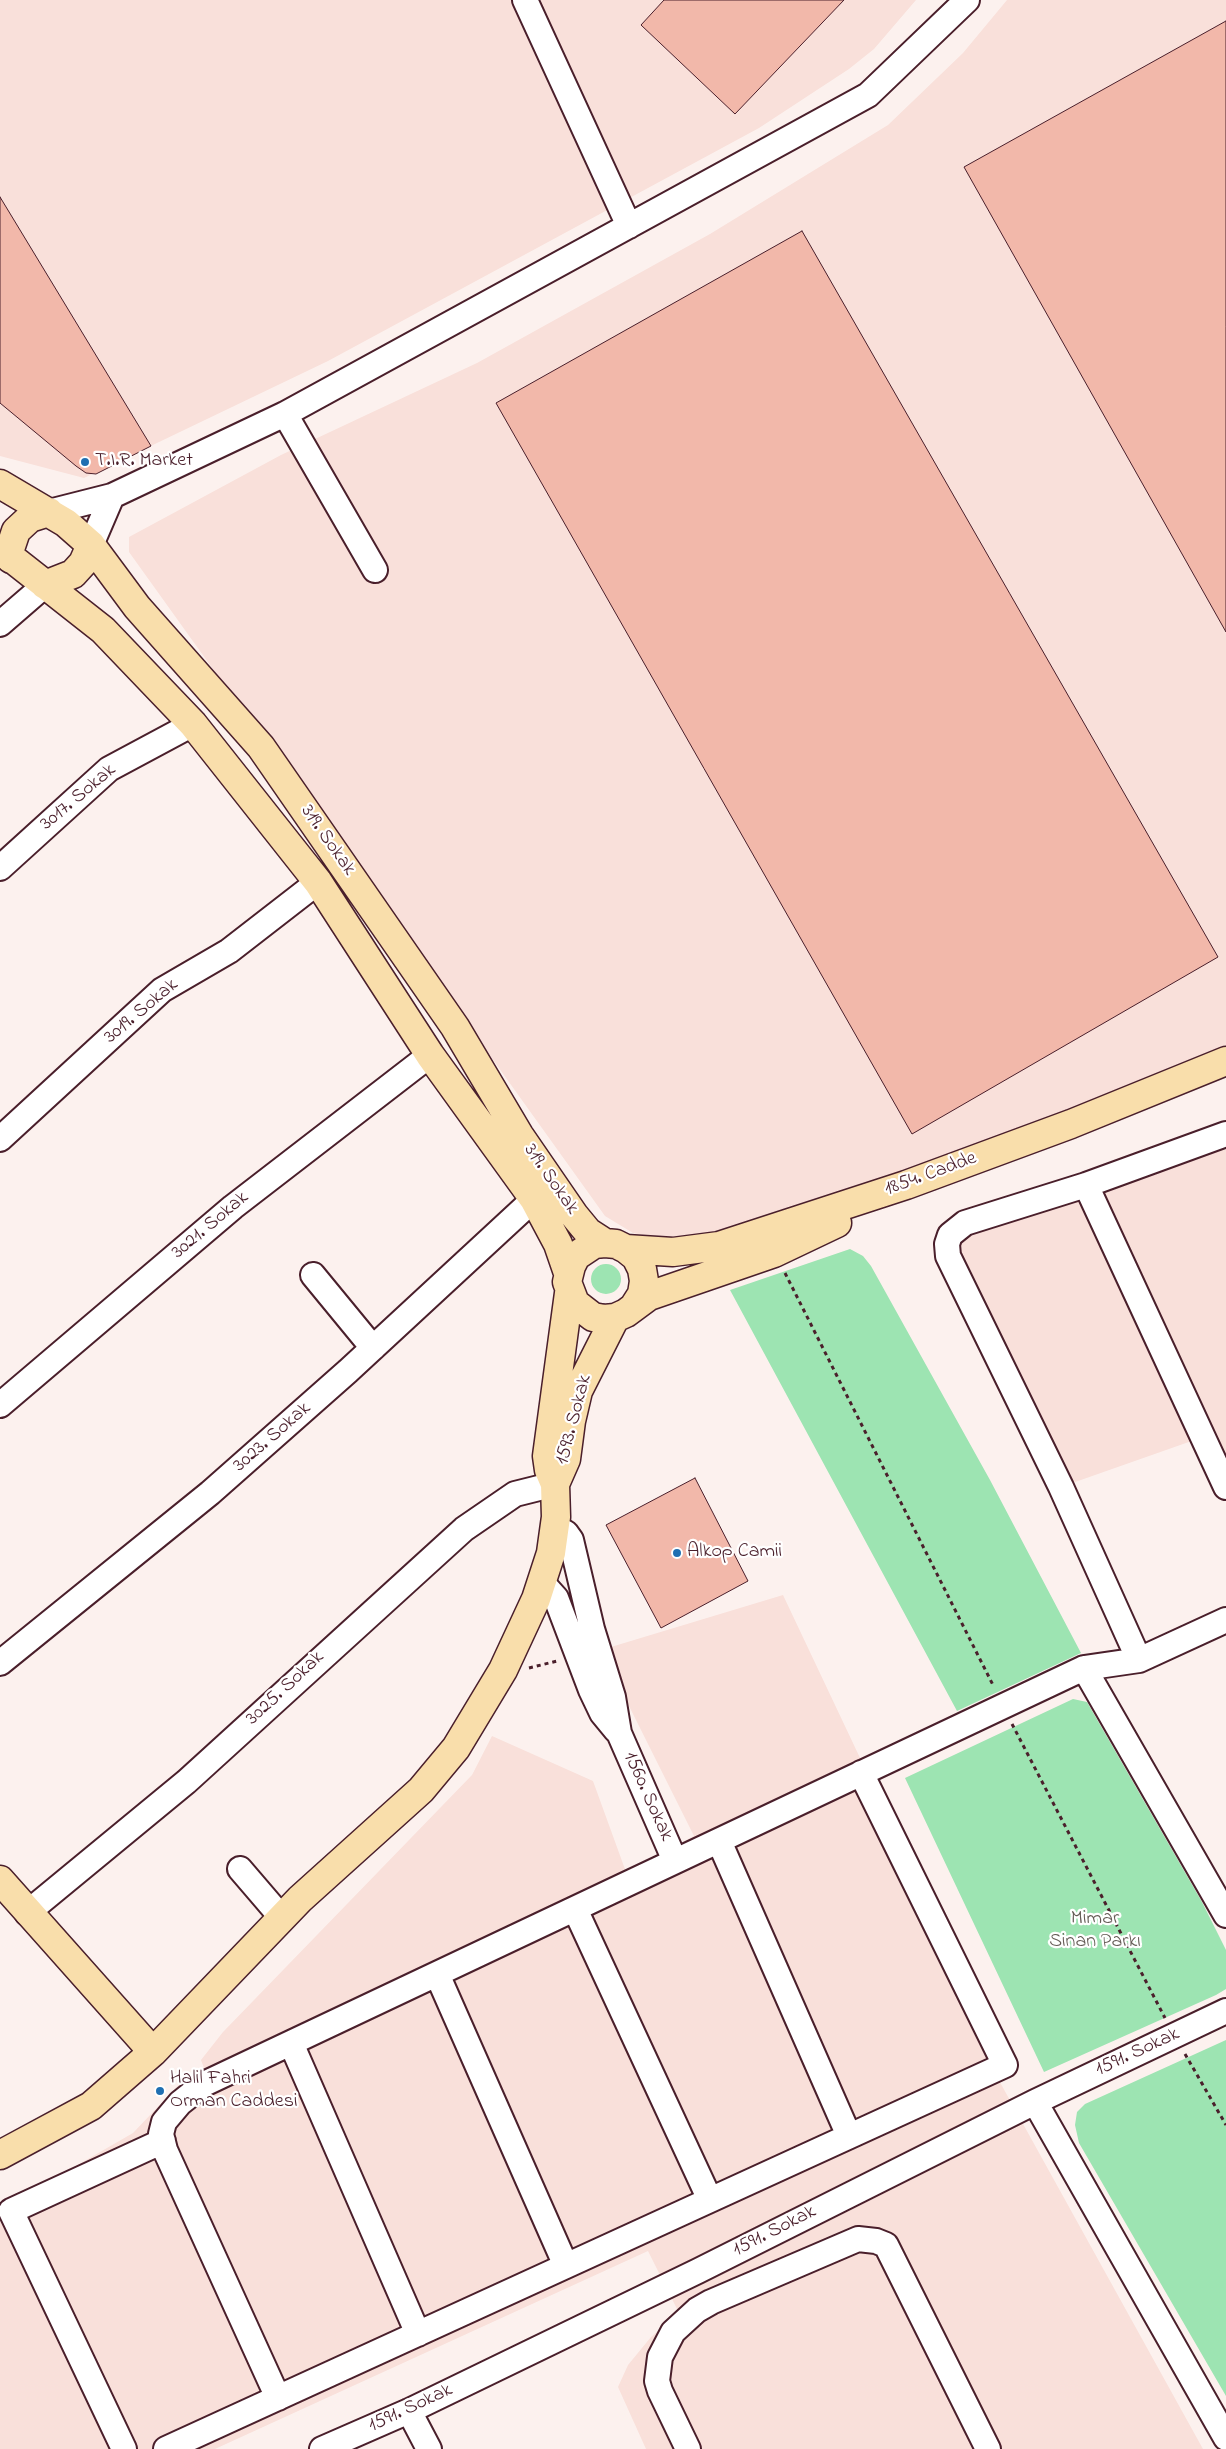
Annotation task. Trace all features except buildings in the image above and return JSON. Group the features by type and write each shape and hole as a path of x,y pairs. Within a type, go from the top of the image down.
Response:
{"main road":[{"name":"319. Sokak","path":"0,484 72,527 91,545 137,607 261,748 455,1027 519,1135 574,1215 588,1232 616,1246"},
{"path":"5,554 16,531 30,518 48,512"},
{"path":"45,585 68,577 76,571 86,558 91,545"},
{"name":"319. Sokak","path":"5,554 103,630 193,724 318,882 430,1055 534,1199 558,1244 569,1283"},
{"name":"1854. Cadde","path":"616,1246 673,1252 710,1248 906,1185 1071,1124 1226,1061"},
{"path":"625,1312 642,1294 643,1275 636,1257 616,1246 585,1249 576,1256 569,1283 575,1303 588,1314 604,1319 625,1312 649,1296 774,1253 856,1214 906,1185"},
{"name":"1593. Sokak","path":"555,1484 549,1470 547,1456 569,1283"},
{"name":"1593. Sokak","path":"555,1484 566,1458 571,1421 578,1391 625,1312"},
{"path":"0,2155 91,2106 153,2052 300,1899 421,1790 440,1770 477,1716 503,1670 540,1586 551,1553 555,1528 555,1484"},
{"path":"0,1880 27,1913 153,2052"}],"street":[{"path":"525,0 629,226"},
{"path":"48,512 112,496 285,414 868,95 967,0"},
{"path":"285,414 375,570"},
{"path":"91,545 112,496"},
{"path":"0,624 45,585"},
{"name":"3017. Sokak","path":"0,868 109,769 193,724"},
{"name":"3019. Sokak","path":"0,1139 162,990 230,951 318,882"},
{"name":"3021. Sokak","path":"0,1405 232,1207 430,1055"},
{"path":"1139,1660 1061,1487 948,1256 947,1244 950,1235 965,1223 1086,1185 1226,1134"},
{"path":"1086,1185 1226,1487"},
{"name":"3023. Sokak","path":"0,1663 210,1493 373,1348 534,1199"},
{"path":"313,1275 373,1348"},
{"name":"3025. Sokak","path":"27,1913 186,1782 464,1529 515,1494 555,1484"},
{"path":"555,1528 566,1534 571,1540 592,1629 613,1697 619,1733"},
{"path":"540,1586 547,1588 556,1598 566,1650 602,1712 619,1733"},
{"path":"278,2398 163,2141 161,2134 164,2122 180,2103 204,2084 1084,1668 1139,1660 1226,1620"},
{"path":"566,1650 576,1643 587,1642 592,1639 592,1629"},
{"path":"1084,1668 1226,1915"},
{"name":"1560. Sokak","path":"619,1733 676,1861"},
{"path":"166,2449 1005,2064 862,1773"},
{"path":"718,1841 849,2136"},
{"path":"240,1868 282,1918"},
{"path":"575,1908 710,2200"},
{"path":"436,1974 566,2266"},
{"name":"1591. Sokak","path":"322,2449 408,2412 698,2271 1035,2102 1226,2011"},
{"path":"291,2043 418,2334"},
{"path":"1035,2102 1226,2438"},
{"path":"124,2449 10,2211 163,2141"},
{"path":"688,2449 660,2392 657,2370 660,2357 673,2332 697,2310 711,2302 849,2240 866,2239 886,2245 988,2449"},
{"path":"698,2271 711,2302"},
{"path":"408,2412 429,2449"}],"path":[{"path":"774,1253 997,1694"},
{"path":"525,1669 566,1650"},
{"path":"1008,1716 1169,2024"},
{"path":"1181,2047 1226,2125"}],"shaded area":[{"path":"0,0 916,0 874,49 849,69 759,128 328,361 84,478 0,456"},
{"path":"1007,0 1226,0 1226,1051 770,1222 706,1238 663,1239 633,1233 605,1216 129,552 129,537 281,455 477,363 710,234 888,125 963,53"},
{"path":"1226,1134 1226,1487 1203,1437 1061,1487 950,1235"},
{"path":"783,1595 861,1760 846,1767 981,2048 1203,2449 646,2449 618,2387 628,2365 651,2337 679,2313 648,2251 215,2449 0,2449 0,2204 41,2186 133,2133 188,2075 204,2068 201,2060 223,2032 472,1775 492,1736 593,1781 626,1872 694,1836 601,1650"}],"green space":[{"path":"850,1249 863,1256 871,1266 990,1480 1081,1653 957,1711 730,1290"},
{"path":"606,1264 617,1268 621,1279 617,1290 606,1294 595,1290 591,1279 595,1268"},
{"name":"Mimar Sinan Parkı","path":"1073,1699 1087,1702 1202,1902 1226,1950 1226,1989 1044,2072 905,1778"},
{"path":"1226,2040 1226,2396 1079,2143 1075,2125 1077,2112 1085,2104"}],"place":[{"name":"T.I.R. Market","path":"85,462"},
{"name":"Alkop Camii","path":"677,1553"},
{"name":"Halil Fahri Orman Caddesi","path":"160,2091"}]}
